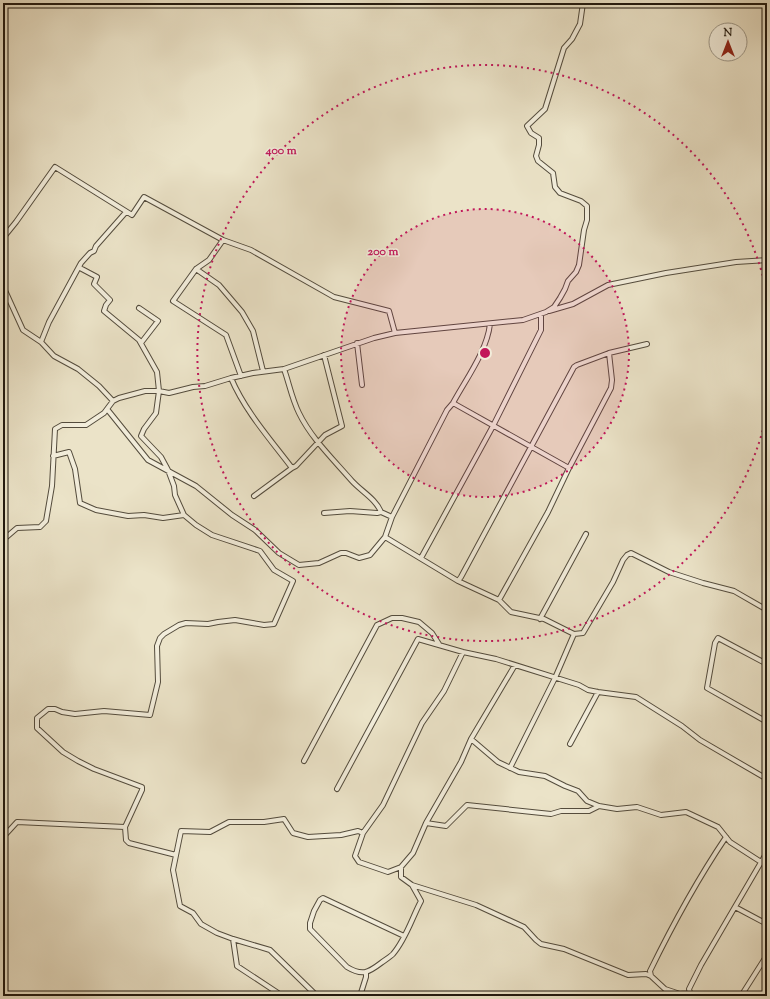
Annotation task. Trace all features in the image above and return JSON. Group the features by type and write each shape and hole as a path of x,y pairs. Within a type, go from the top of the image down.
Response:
{"street":[{"path":"546,312 554,307 568,281 579,266 584,230 587,220 587,206 581,200 560,193 556,188 553,173 538,161 536,156 539,138 531,133 528,126 545,109 564,48 572,39 580,24 582,3"},
{"path":"3,238 55,168 132,215 144,197 223,240 251,250 334,297 389,310 395,333"},
{"path":"41,342 49,322 80,268 81,263 90,252 94,251 96,246 126,212"},
{"path":"223,240 209,260 196,269 173,301 226,336 241,376"},
{"path":"3,540 17,528 40,527 46,521 52,486 55,429 62,425 86,426 104,413 112,401 120,398 145,391 159,391 169,394 263,371 284,369 357,343 395,333 524,320 573,304 608,285 689,269 736,262 767,260"},
{"path":"80,268 97,277 94,284 110,300 104,311 139,340 157,372 159,391 156,413 144,429 141,436 161,457 168,470 174,486 175,495 184,515 212,535 260,551 274,570 293,581 274,624 264,625 235,620 208,624 186,623 179,625 160,638 157,646 158,682 150,715 104,712 75,714 62,712 55,709 48,709 37,718 37,728 63,752 94,769 142,787 125,827 126,840 129,843 176,854"},
{"path":"196,269 219,285 242,312 253,331 263,371"},
{"path":"3,286 23,330 41,342 54,356 78,369 99,386 112,401"},
{"path":"139,308 158,321 141,343"},
{"path":"421,558 493,426 541,330 541,314"},
{"path":"107,409 148,460 196,486 232,515 255,530 279,553 299,565 319,563 341,553 346,553 358,558 370,554 385,537 392,517 447,410 453,403 483,350 489,335 490,324"},
{"path":"357,343 362,385"},
{"path":"458,581 574,368 577,365 608,354 647,344"},
{"path":"499,600 548,512 569,468 611,388 612,380 608,354"},
{"path":"254,496 296,466 325,435 342,426 324,355"},
{"path":"284,369 298,412 310,432 353,483 375,502 381,512"},
{"path":"231,378 237,391 256,421 292,468"},
{"path":"453,403 569,468"},
{"path":"53,456 69,452 75,469 80,504 96,510 128,516 144,515 163,518 184,515"},
{"path":"324,513 350,511 381,512 392,517"},
{"path":"540,618 586,534"},
{"path":"385,537 458,581 499,600 511,612 540,618 574,634 584,633 613,582 623,560 631,553 669,572 702,583 734,591 767,610"},
{"path":"304,761 377,625 392,618 402,618 419,622 432,633 439,644"},
{"path":"510,768 555,678 574,634"},
{"path":"767,664 718,638 715,643 707,688 767,722"},
{"path":"337,789 418,639 463,652 496,659 598,692 636,697 682,726 700,740 767,779"},
{"path":"463,652 444,691 422,723 383,805 363,833 355,856 359,862 388,872 401,867 413,853 426,824 461,762 471,738 491,702 515,665"},
{"path":"570,744 598,692"},
{"path":"471,738 498,762 519,772 545,776 564,786 578,791 587,801 599,806 617,809 637,807 660,815 686,812 718,827 730,842 761,862"},
{"path":"426,824 446,826 467,805 551,814 561,811 589,811 599,806"},
{"path":"317,996 270,950 217,933 202,924 193,913 180,906 173,870 181,831 210,832 229,822 264,822 284,819 293,832 308,837 341,835 358,831 363,833"},
{"path":"3,834 6,834 17,822 125,827"},
{"path":"651,976 650,971 673,925 704,871 726,837"},
{"path":"401,867 401,877 412,885 476,905 524,927 541,944 564,949 628,975 646,974 651,976 665,990 691,995 690,988 701,965 767,852"},
{"path":"404,936 323,898 314,910 310,922 312,932 347,968 366,973 371,971 392,954 404,936 421,901 412,885"},
{"path":"735,907 767,924"},
{"path":"233,939 237,966 278,993 279,996"},
{"path":"741,996 767,955"},
{"path":"360,996 366,973"}]}
